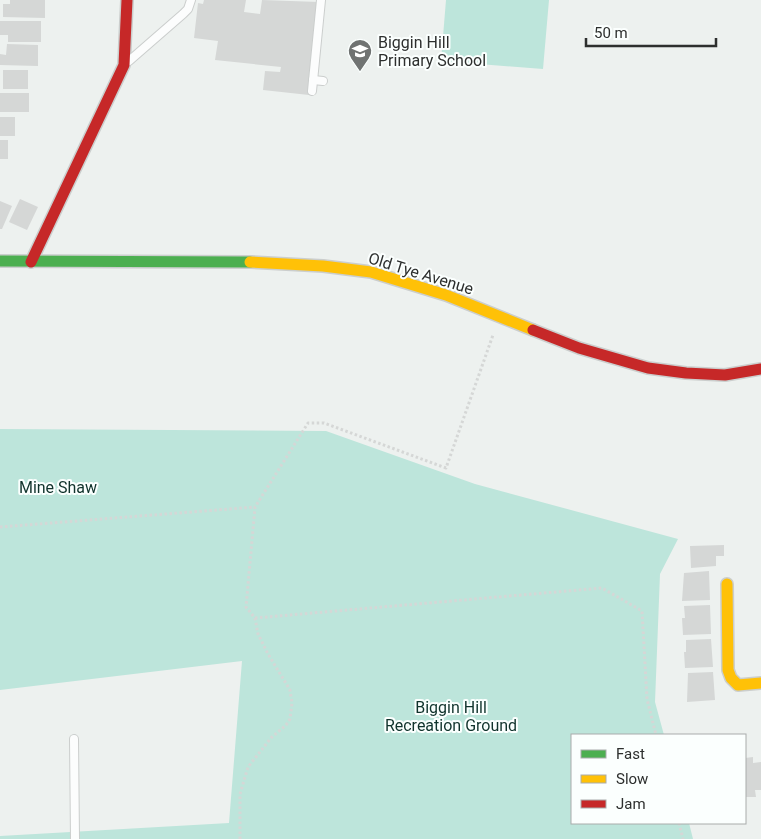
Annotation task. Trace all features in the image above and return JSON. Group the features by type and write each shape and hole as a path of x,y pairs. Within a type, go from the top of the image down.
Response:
{"street":[{"path":"31,262 124,65 127,0"},
{"name":"Old Tye Avenue","path":"0,261 269,262 371,272 446,295 579,348 648,368 686,373 725,375 761,369"},
{"path":"727,584 728,670 731,678 738,685 761,683"}],"lane":[{"path":"124,65 183,14 188,9 191,0"},
{"path":"312,91 321,0"},
{"path":"313,80 323,81"},
{"path":"74,739 75,839"}],"path":[{"path":"240,839 240,794 248,767 271,738 286,725 290,719 292,704 290,690 268,654 258,634 255,618 246,606 255,507 308,423 324,423 446,468 500,316"},
{"path":"0,527 255,507"},
{"path":"255,618 602,588 642,611 647,699 656,734"},
{"path":"679,824 683,839"}],"green space":[{"path":"446,0 549,0 543,69 441,61"},
{"path":"0,429 326,431 475,484 678,539 660,574 655,702 664,734 571,734 571,824 689,824 693,839 0,839 0,836 229,823 242,661 0,690"}],"building":[{"path":"10,0 45,0 45,18 3,17 3,4 10,4"},
{"path":"204,0 246,0 244,12 260,14 262,0 319,2 309,95 263,90 265,71 280,72 281,67 215,60 218,41 194,38 198,3 203,4"},
{"path":"0,21 41,21 41,42 8,42 8,35 0,35"},
{"path":"7,44 38,45 38,66 0,65 0,54 6,55"},
{"path":"3,70 28,70 28,89 3,89"},
{"path":"0,93 29,93 29,112 0,112"},
{"path":"0,117 15,117 15,136 0,136"},
{"path":"0,140 8,140 8,159 0,159"},
{"path":"20,199 38,207 27,230 9,222"},
{"path":"0,201 12,206 2,229 0,229"},
{"path":"724,545 724,556 716,556 716,566 691,568 690,546"},
{"path":"709,571 710,600 682,601 684,573"},
{"path":"710,605 711,634 683,635 682,618 685,618 684,606"},
{"path":"711,639 713,667 685,668 684,652 686,652 686,640"},
{"path":"713,672 715,700 687,702 688,673"},
{"path":"753,757 753,763 761,762 761,790 755,790 756,797 746,797 746,758"}],"traffic: fast":[{"path":"0,261 250,262"}],"traffic: slow":[{"path":"250,262 323,266 371,272 446,295 533,330"},
{"path":"727,584 728,670 731,678 738,685 761,683"}],"traffic: jam":[{"path":"31,262 124,65 127,0"},
{"path":"533,330 579,348 648,368 686,373 725,375 761,369"}],"place":[{"name":"Biggin Hill Primary School","path":"360,72"}],"park label":[{"name":"Mine Shaw","path":"58,487"},
{"name":"Biggin Hill Recreation Ground","path":"451,716"}]}
